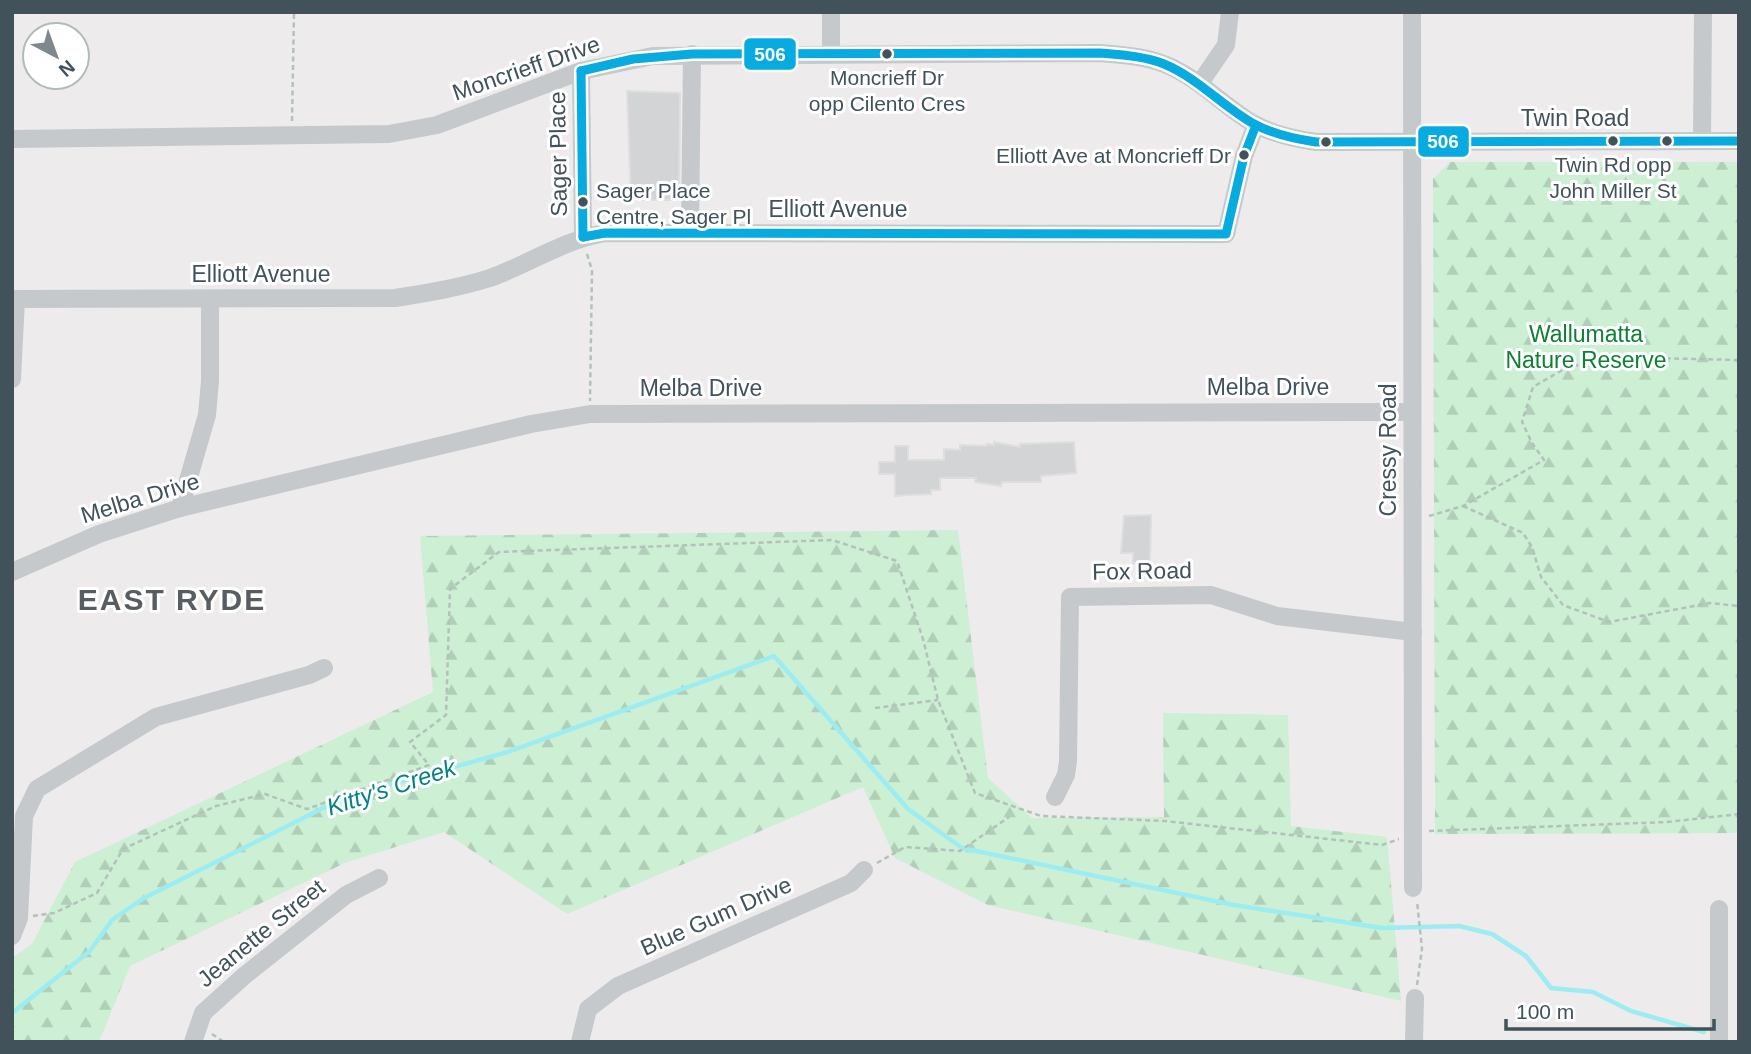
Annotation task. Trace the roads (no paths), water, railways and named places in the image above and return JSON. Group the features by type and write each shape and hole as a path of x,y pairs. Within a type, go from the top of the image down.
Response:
{"street":[{"path":"831,12 831,54"},
{"path":"1200,83 1226,45 1230,12"},
{"name":"Cressy Road","path":"1412,12 1413,888"},
{"path":"1702,141 1703,12"},
{"path":"690,233 692,54"},
{"name":"Moncrieff Drive","path":"12,139 389,134 437,125 581,71 633,59 692,54 1100,54 1133,55 1166,65 1200,83 1256,125 1287,136 1316,142 1412,142"},
{"name":"Sager Place","path":"581,71 583,237"},
{"name":"Elliott Avenue","path":"14,299 395,298 449,290 492,277 583,237 605,233 1226,234 1244,156 1256,125"},
{"name":"Twin Road","path":"1412,142 1739,141"},
{"path":"12,379 14,299"},
{"path":"180,508 206,415 210,381 210,299"},
{"name":"Melba Drive","path":"12,572 99,534 180,508 531,424 590,414 1412,412"},
{"name":"Fox Road","path":"1055,797 1066,775 1069,748 1069,597 1211,595 1277,616 1413,632"},
{"path":"12,936 19,918 24,816 37,789 156,717 309,675 324,668"},
{"name":"Blue Gum Drive","path":"580,1042 588,1009 618,986 851,883 864,870"},
{"name":"Jeanette Street","path":"193,1042 203,1013 244,976 346,895 379,878"},
{"path":"1719,909 1719,1042"},
{"path":"1414,1042 1415,998"}],"waterway":[{"name":"Kitty's Creek","path":"12,1013 90,951 112,920 144,898 345,797 508,752 774,656 908,809 962,848 1234,905 1382,928 1459,926 1492,934 1526,956 1551,988 1593,992 1631,1011 1704,1032"}],"place":[{"name":"Moncrieff Dr opp Cilento Cres","path":"887,54"},
{"name":"Twin Rd opp John Miller St","path":"1613,141"},
{"name":"Elliott Ave at Moncrieff Dr","path":"1244,155"},
{"name":"Sager Place Centre, Sager Pl","path":"583,202"}],"district":[{"name":"EAST RYDE","path":"172,599"}],"park label":[{"name":"Wallumatta Nature Reserve","path":"1586,347"}]}
